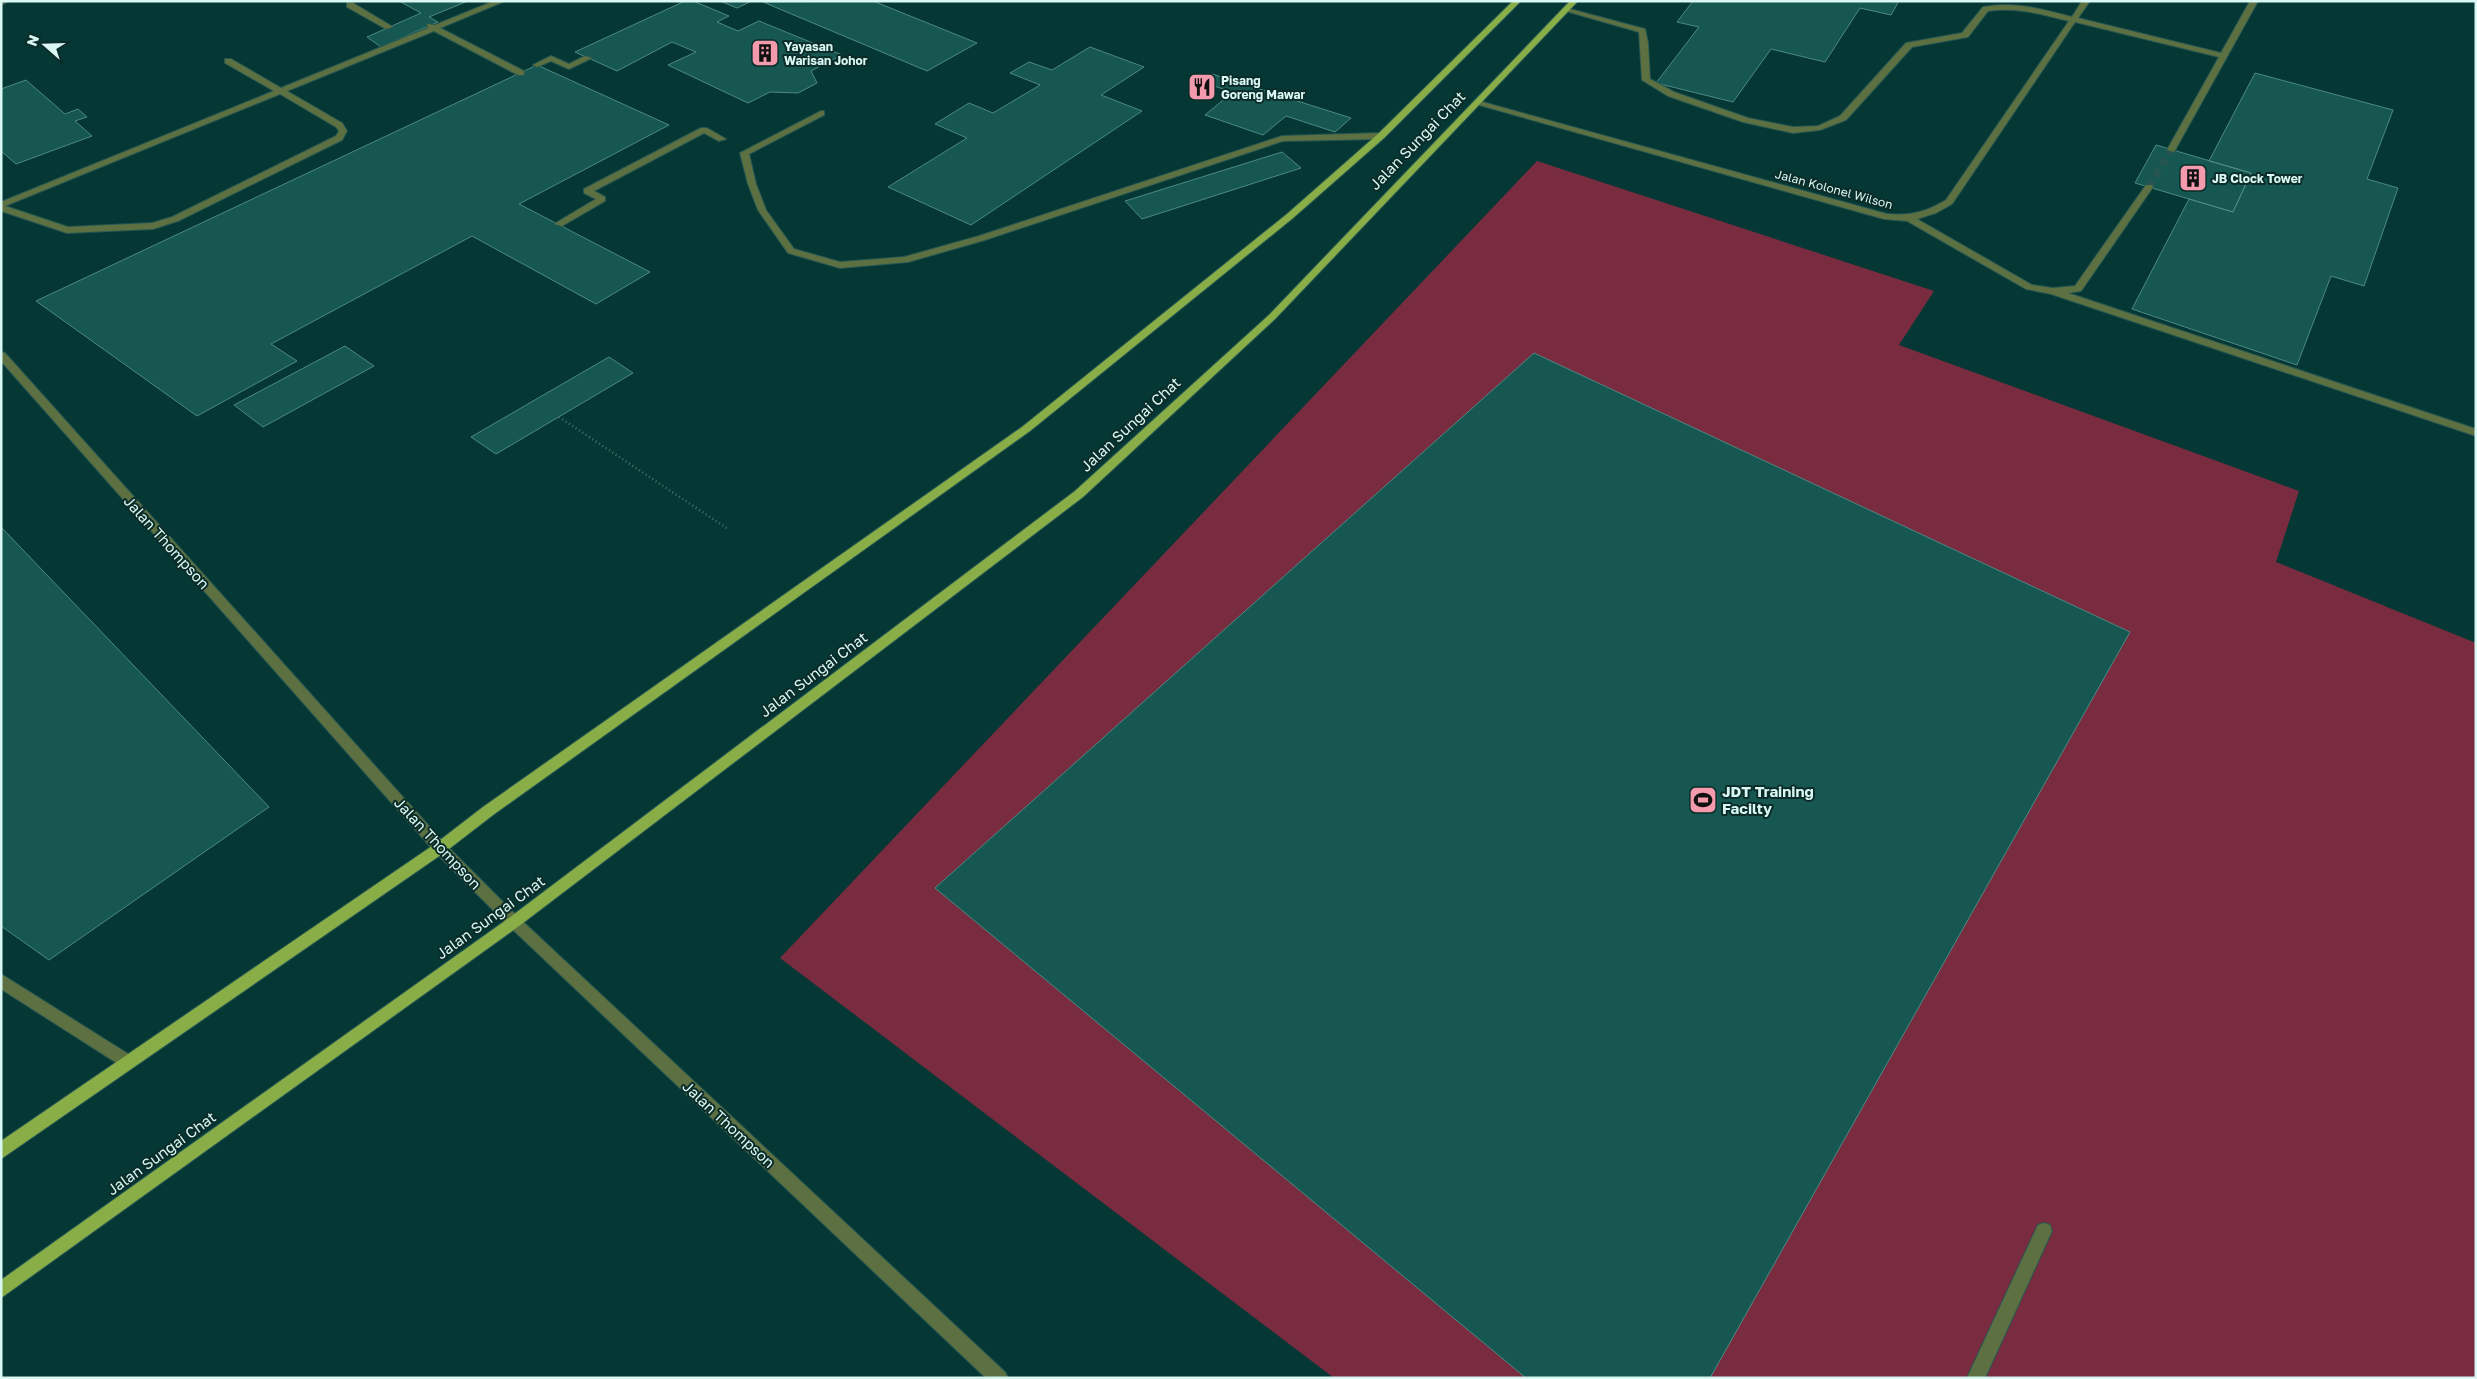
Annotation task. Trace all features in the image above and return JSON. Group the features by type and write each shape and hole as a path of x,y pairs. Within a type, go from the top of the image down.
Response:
{"main road":[{"name":"Jalan Sungai Chat","path":"1,1151 440,848 488,811 1026,430 1290,216 1381,136 1517,1"},
{"name":"Jalan Sungai Chat","path":"1,1290 514,922 1080,494 1272,317 1574,1"}],"street":[{"path":"1,3 5,1"},
{"path":"1,206 432,27 501,1"},
{"name":"Jalan Kolonel Wilson","path":"1476,103 1887,217 1910,220 1926,216 1949,202 2086,1"},
{"path":"2171,150 2254,1"},
{"path":"350,5 389,27"},
{"path":"1566,10 1642,31 1645,40 1644,61 1646,80 1671,94 1746,120 1792,130 1820,128 1843,118 1909,45 1965,35 1986,8 2007,6 2027,8 2223,56"},
{"path":"432,27 521,73"},
{"path":"537,65 551,58 569,67 588,58"},
{"path":"1,206 66,230 153,226 175,219 339,138 343,131 340,125 228,61"},
{"path":"821,113 744,154 752,184 762,210 791,251 840,265 905,260 982,238 1282,139 1381,136"},
{"path":"559,224 602,199 587,191 704,130 722,139"},
{"path":"2053,291 2078,289 2149,187"},
{"path":"1910,220 2029,287 2053,291 2476,433"},
{"name":"Jalan Thompson","path":"1,355 440,848 514,922 999,1378"},
{"path":"1,981 128,1062"},
{"path":"1976,1378 2044,1231"}],"path":[{"path":"559,416 728,529"}],"shaded area":[{"name":"JDT Training Facilty","path":"1537,161 1934,291 1899,345 2299,491 2276,562 2476,643 2476,1378 1334,1378 780,958"}],"building":[{"path":"399,1 468,1 429,17 438,22 381,47 367,37 421,13"},
{"name":"Yayasan Warisan Johor","path":"685,1 693,1 729,16 717,22 738,31 759,21 842,55 811,71 817,83 798,93 770,92 748,103 668,65 696,52 672,42 617,71 575,52"},
{"path":"720,1 752,1 737,8"},
{"path":"873,1 977,43 927,71 763,2"},
{"path":"1693,1 1899,1 1891,15 1860,8 1825,62 1771,49 1733,102 1656,83 1699,27 1677,22"},
{"path":"1090,47 1144,67 1101,95 1142,111 971,225 888,187 967,138 935,124 969,103 993,113 1040,85 1010,73 1029,62 1052,70"},
{"path":"537,65 669,125 519,204 650,272 596,304 472,236 271,344 297,361 197,416 36,301"},
{"path":"2255,73 2393,110 2367,179 2398,188 2364,286 2331,276 2297,365 2132,309 2189,199 2233,212 2251,173 2209,161"},
{"path":"1212,74 1351,118 1335,132 1286,116 1263,135 1205,115 1233,92 1201,82"},
{"path":"26,80 65,114 78,109 87,117 75,121 92,136 16,164 1,151 1,89"},
{"name":"JB Clock Tower","path":"2156,145 2251,173 2233,212 2135,183"},
{"path":"1282,152 1301,168 1142,219 1125,201"},
{"path":"345,346 374,366 263,427 234,405"},
{"path":"1534,353 2130,632 1710,1378 1526,1378 935,888"},
{"path":"609,357 633,373 496,454 471,437"},
{"path":"1,527 269,807 49,960 1,926"}],"tunnel":[{"path":"2149,187 2171,150"}],"place":[{"name":"Yayasan Warisan Johor","path":"765,53"},
{"name":"Pisang Goreng Mawar","path":"1202,87"},
{"name":"JB Clock Tower","path":"2193,178"},
{"name":"JDT Training Facilty","path":"1703,800"}]}
